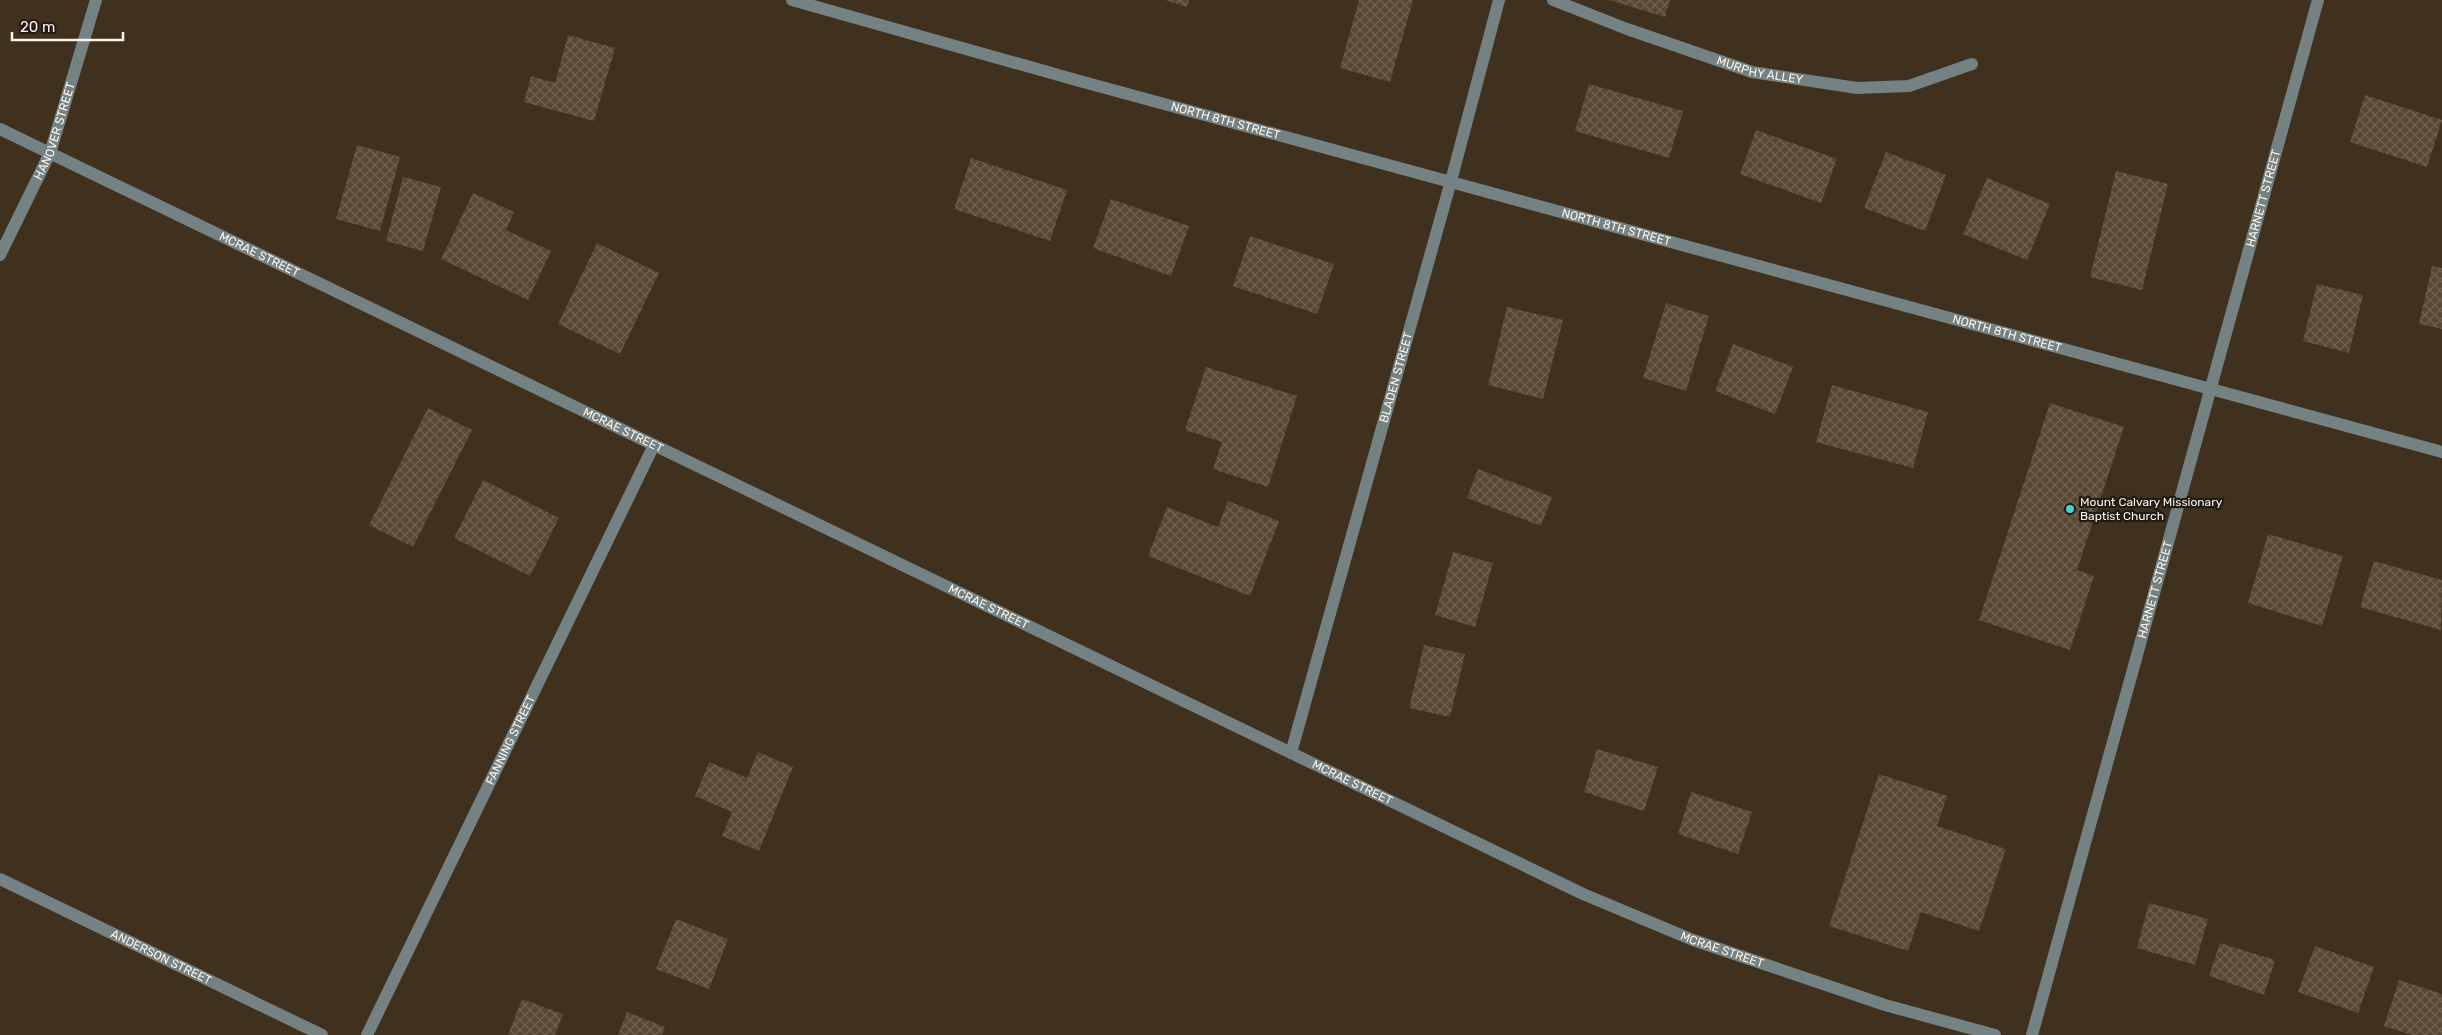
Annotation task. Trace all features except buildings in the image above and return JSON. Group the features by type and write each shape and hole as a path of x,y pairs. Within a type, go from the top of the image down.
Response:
{"street":[{"name":"HANOVER STREET","path":"0,255 50,153 96,0"},
{"name":"NORTH 8TH STREET","path":"792,0 1067,78 2442,452"},
{"name":"BLADEN STREET","path":"1291,754 1451,181 1499,0"},
{"name":"MURPHY ALLEY","path":"1553,0 1636,32 1762,73 1857,88 1909,86 1972,64"},
{"name":"HARNETT STREET","path":"2032,1035 2318,0"},
{"name":"MCRAE STREET","path":"0,129 1583,894 1693,940 1885,1005 1995,1035"},
{"name":"FANNING STREET","path":"367,1035 654,445"},
{"name":"ANDERSON STREET","path":"0,879 322,1035"}],"place":[{"name":"Mount Calvary Missionary Baptist Church","path":"2070,509"}]}
